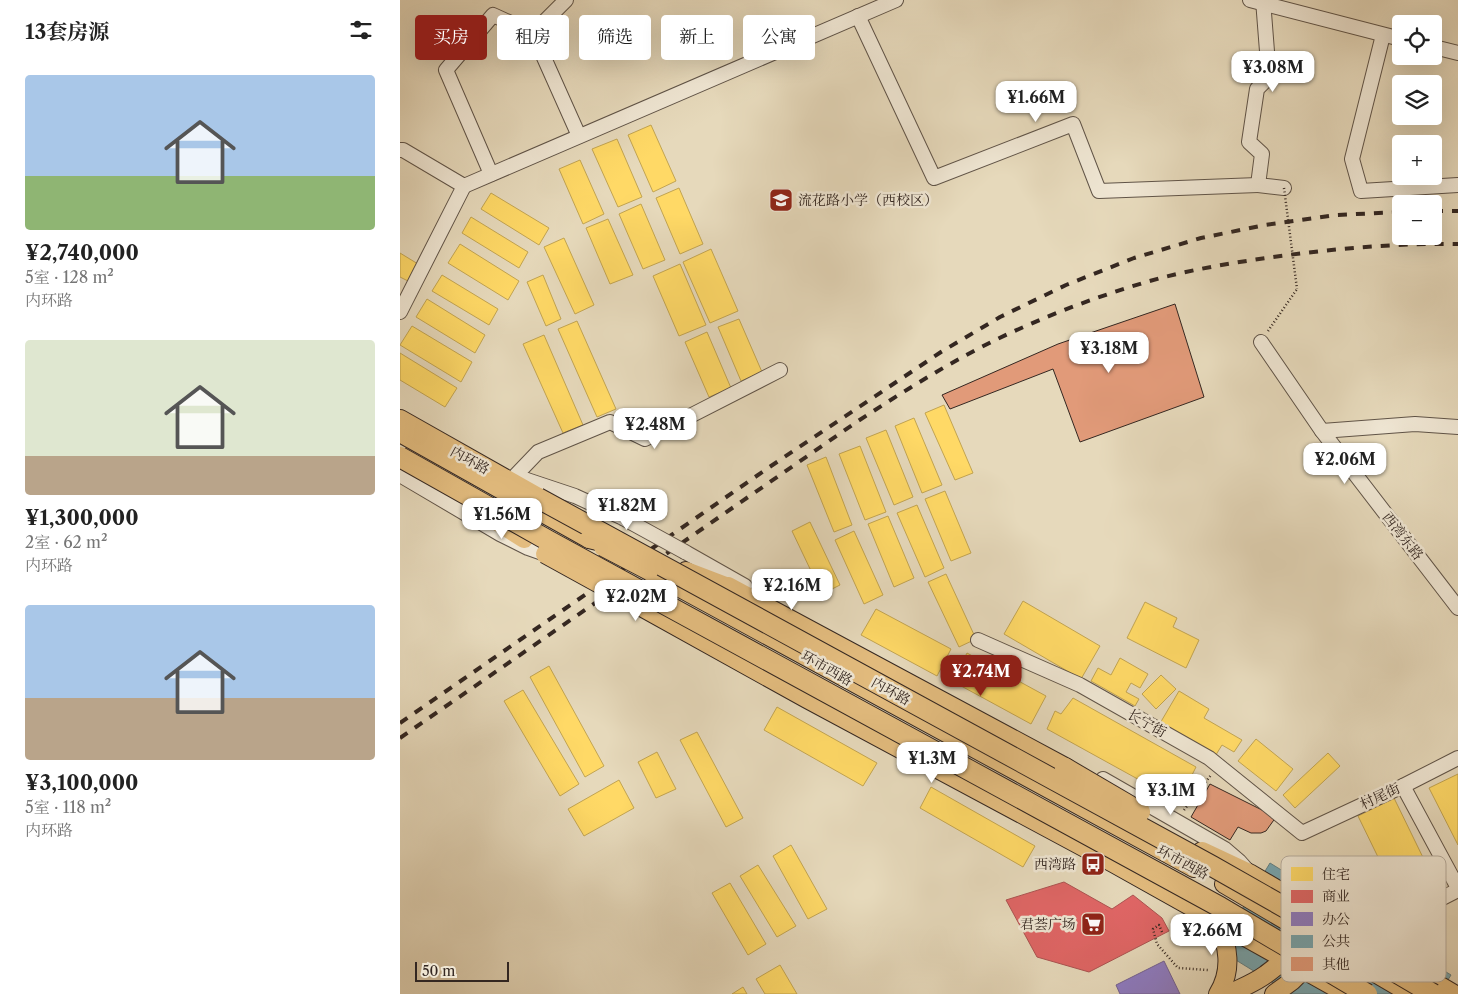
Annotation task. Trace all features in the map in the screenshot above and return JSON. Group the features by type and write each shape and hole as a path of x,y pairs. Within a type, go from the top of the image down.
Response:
{"highway":[{"name":"内环路","path":"400,420 608,536 1203,861 1281,901"},
{"path":"400,457 619,579 1281,941"},
{"path":"728,587 1079,776 1281,898"},
{"name":"内环路","path":"1414,982 1433,994"}],"main road":[{"path":"400,410 686,571 1183,841 1251,874 1281,895"},
{"name":"环市西路","path":"400,433 641,575 1068,807 1201,887 1268,912"},
{"name":"环市西路","path":"400,447 484,496 579,539"},
{"path":"400,465 483,513 546,554 808,699 1218,921 1281,945"},
{"path":"484,496 524,539"},
{"path":"599,522 625,547 641,575"},
{"path":"579,539 625,547 663,558"},
{"path":"686,571 728,587"},
{"name":"环市西路","path":"641,575 671,600 818,680 1068,807"},
{"path":"1251,874 1268,912 1281,923"},
{"path":"1218,921 1225,939 1228,956 1228,969 1224,985 1218,994"},
{"path":"1230,994 1281,968"},
{"path":"1274,994 1284,988 1289,982"},
{"path":"1335,982 1347,994"},
{"path":"1434,982 1454,994"},
{"path":"1362,986 1387,994"},
{"path":"1362,986 1411,994"}],"street":[{"path":"551,15 566,0"},
{"path":"400,312 464,186 896,0"},
{"path":"1258,185 1262,154 1249,142 1257,89 1269,77 1259,1 1392,37"},
{"path":"491,174 446,70 493,15 497,17"},
{"path":"858,16 934,178 1073,124 1099,191 1258,185 1284,188"},
{"path":"1384,35 1352,159 1360,191 1458,185"},
{"path":"1442,49 1458,53"},
{"path":"545,60 579,136"},
{"path":"400,150 464,186"},
{"name":"西湾东路","path":"1261,342 1322,431 1458,608"},
{"path":"780,370 645,439 610,422 538,452 515,476 575,496 623,518 920,682 1047,748 1176,820 1225,849 1239,860 1251,874"},
{"path":"1322,431 1415,424 1458,427"},
{"path":"400,476 500,534 528,548 546,554"},
{"path":"685,552 700,569 728,587"},
{"path":"663,618 671,600"},
{"name":"长宁街","path":"978,640 1080,686 1209,758 1302,832"},
{"path":"808,699 818,680"},
{"name":"村尾街","path":"1302,832 1403,786 1458,758"},
{"path":"1058,834 1077,784"},
{"path":"1403,786 1440,856"},
{"path":"1446,867 1458,889 1446,895"}],"path":[{"path":"1261,342 1297,289 1284,188"},
{"path":"1176,820 1218,766"},
{"path":"1162,932 1159,924 1153,929 1157,944 1178,968 1208,970"}],"building: 住宅":[{"path":"651,125 676,181 653,192 628,135"},
{"path":"617,139 642,197 618,207 592,149"},
{"path":"580,160 604,214 583,224 559,169"},
{"path":"679,188 703,244 680,254 656,198"},
{"path":"491,193 549,228 539,245 481,209"},
{"path":"641,204 665,260 643,269 619,214"},
{"path":"471,217 528,252 519,268 462,233"},
{"path":"608,219 633,275 610,284 586,228"},
{"path":"564,238 594,305 575,314 544,247"},
{"path":"460,244 519,281 508,300 448,263"},
{"path":"711,249 738,311 710,323 683,262"},
{"path":"400,253 418,264 408,281 400,277"},
{"path":"680,264 706,325 679,336 653,276"},
{"path":"442,275 498,309 489,325 432,291"},
{"path":"543,275 561,319 546,326 527,282"},
{"path":"427,299 485,335 475,353 416,317"},
{"path":"739,319 762,372 741,381 718,327"},
{"path":"577,321 616,409 597,417 558,329"},
{"path":"412,326 472,362 461,382 400,345"},
{"path":"707,332 731,388 709,397 685,342"},
{"path":"544,335 583,425 563,433 523,344"},
{"path":"400,353 457,388 445,407 400,380"},
{"path":"944,405 973,473 955,480 925,413"},
{"path":"914,418 942,485 922,493 895,426"},
{"path":"886,430 913,497 894,505 866,438"},
{"path":"860,446 886,512 865,520 839,454"},
{"path":"826,457 852,525 834,532 807,465"},
{"path":"945,491 971,553 951,561 925,499"},
{"path":"917,505 944,568 925,577 897,513"},
{"path":"888,516 914,578 894,587 868,524"},
{"path":"810,522 840,585 822,594 792,531"},
{"path":"854,531 883,595 864,604 835,540"},
{"path":"946,574 976,639 959,647 928,582"},
{"path":"1023,601 1100,646 1081,679 1004,634"},
{"path":"1145,602 1177,618 1173,627 1199,640 1186,668 1127,638"},
{"path":"876,609 951,649 937,676 861,635"},
{"path":"967,653 1046,696 1031,724 952,681"},
{"path":"1120,658 1148,674 1140,688 1131,683 1126,692 1139,699 1135,706 1091,681 1098,668 1111,675"},
{"path":"549,666 604,766 585,777 530,677"},
{"path":"1161,675 1176,689 1156,709 1142,694"},
{"path":"523,690 579,784 560,796 504,701"},
{"path":"1179,691 1209,709 1204,718 1242,740 1234,752 1222,745 1214,758 1159,725"},
{"path":"1073,698 1196,767 1192,775 1199,781 1183,804 1047,729 1055,711 1061,714"},
{"path":"777,707 877,763 863,786 764,730"},
{"path":"697,732 743,818 726,827 680,740"},
{"path":"1256,739 1293,769 1276,791 1238,761"},
{"path":"657,752 676,789 656,798 638,762"},
{"path":"1328,753 1340,766 1295,808 1283,795"},
{"path":"1458,774 1458,845 1429,788"},
{"path":"619,780 634,808 584,836 568,809"},
{"path":"931,787 1035,846 1023,867 920,808"},
{"path":"1394,798 1422,856 1378,856 1358,816"},
{"path":"791,845 827,909 808,919 773,856"},
{"path":"758,865 796,926 777,937 740,876"},
{"path":"730,883 766,944 748,955 712,893"},
{"path":"780,965 797,994 765,994 756,979"},
{"path":"743,987 747,994 732,994"}],"building: 商业":[{"name":"君荟广场","path":"1064,882 1112,909 1133,895 1162,918 1169,931 1089,972 1037,957 1006,900"}],"building: 办公":[{"path":"1164,961 1180,994 1120,994 1116,985"}],"building: 公共":[{"path":"1270,863 1281,870 1281,982 1446,982 1446,972 1451,975 1439,994 1291,994 1218,949"}],"building: 其他":[{"path":"1175,304 1204,397 1080,442 1053,369 950,409 942,395 1058,344"},
{"path":"1210,784 1276,817 1266,831 1261,833 1251,833 1238,827 1230,840 1191,817"}],"railway":[{"path":"1442,211 1458,211"},
{"path":"400,723 771,466 941,352 1000,317 1066,285 1134,258 1201,238 1265,225 1336,215 1392,212"},
{"path":"400,738 858,421 982,346 1055,314 1113,292 1204,268 1338,249 1410,244 1458,244"}],"place":[{"name":"流花路小学（西校区）","path":"781,200"},
{"name":"西湾路","path":"1093,864"},
{"name":"君荟广场","path":"1093,924"}]}
